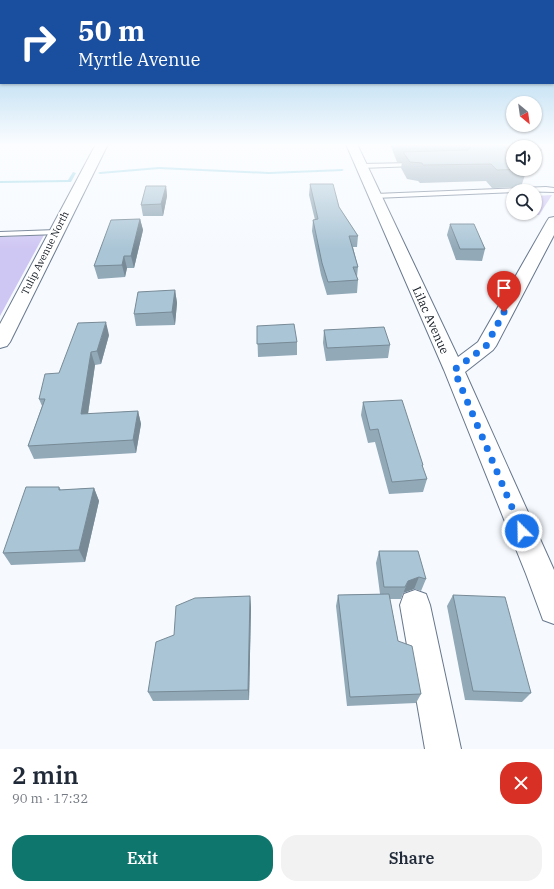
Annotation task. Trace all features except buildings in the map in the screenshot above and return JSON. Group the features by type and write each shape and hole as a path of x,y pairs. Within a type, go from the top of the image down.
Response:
{"street":[{"name":"Tulip Avenue North","path":"0,342 84,179"},
{"name":"Lilac Avenue","path":"367,179 454,370 538,567 554,609"},
{"path":"454,370 486,346 554,221"},
{"path":"415,606 443,749"}],"lane":[{"path":"374,196 546,189 554,190"},
{"path":"0,234 56,232"}],"shaded area":[{"path":"552,195 542,210 542,196"},
{"path":"44,235 0,316 0,237"}],"waterway":[{"path":"0,182 69,181 70,179"}],"route":[{"path":"504,312 486,346 454,370 522,531"}]}
